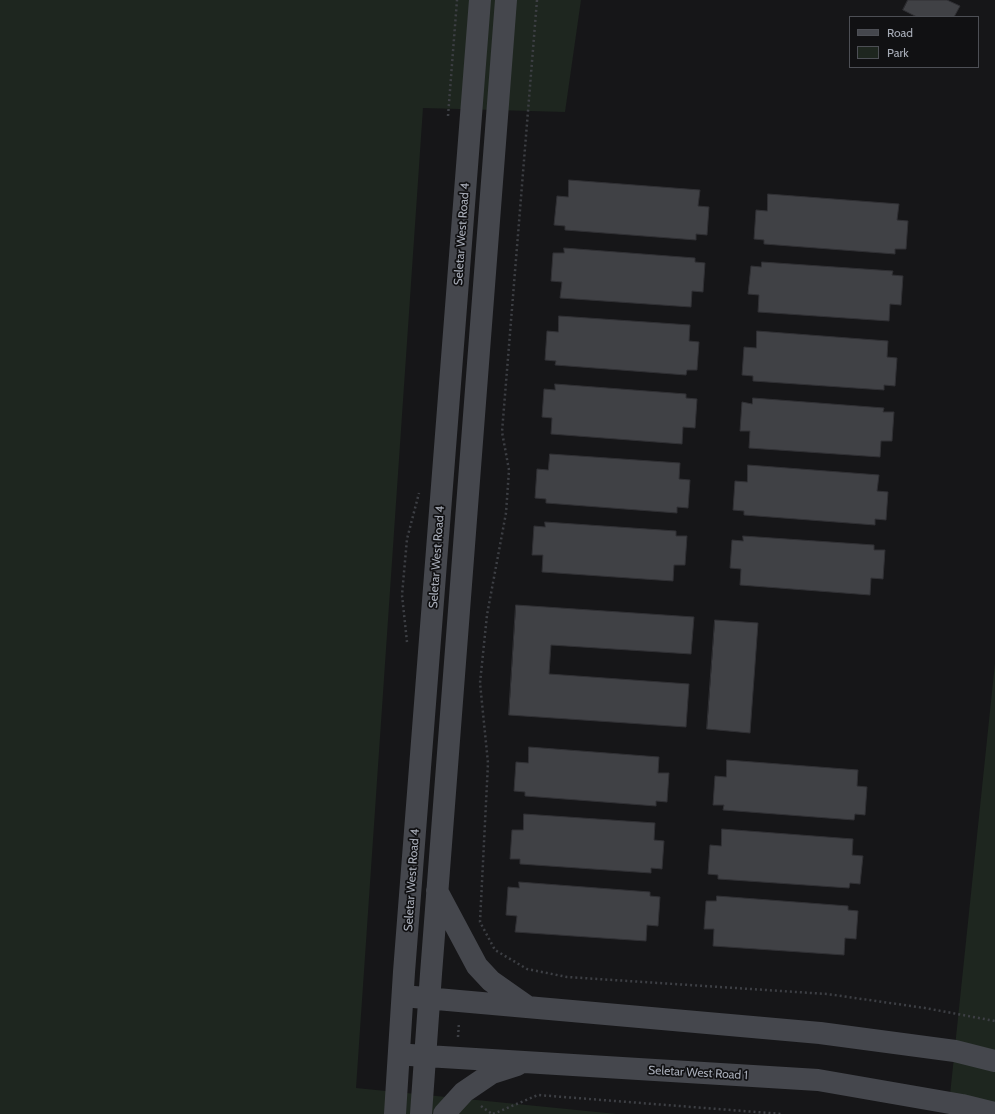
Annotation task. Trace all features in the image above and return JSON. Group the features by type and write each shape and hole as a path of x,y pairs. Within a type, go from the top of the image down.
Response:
{"main road":[{"name":"Seletar West Road 4","path":"395,1114 480,0"},
{"path":"421,1114 506,0"},
{"path":"437,891 477,966 491,981 529,1007"},
{"path":"403,996 820,1033 955,1051 995,1061"},
{"name":"Seletar West Road 1","path":"399,1054 818,1080 995,1113"},
{"path":"444,1114 464,1092 492,1073 526,1062"}],"path":[{"path":"536,0 502,432 509,470 506,513 487,615 480,683 488,763 480,922 495,950 527,969 567,977 827,994 995,1020"},
{"path":"477,966 495,950"},
{"path":"456,1058 461,1001"},
{"path":"464,1092 492,1114 538,1095 782,1114"}],"green space":[{"path":"0,0 581,0 565,112 423,108 356,1088 617,1114 0,1114"},
{"path":"995,663 995,1114 948,1114"}],"building":[{"path":"908,0 947,0 960,6 955,16 915,16 903,10"},
{"path":"569,180 700,190 698,206 709,207 707,235 696,234 696,240 565,230 565,226 554,225 557,196 568,197"},
{"path":"768,194 899,204 897,220 908,221 906,249 895,249 895,254 764,244 764,240 754,239 756,210 767,211"},
{"path":"564,248 695,258 695,262 705,263 703,292 692,291 691,307 560,298 562,282 551,281 553,253 564,253"},
{"path":"762,262 893,271 892,275 903,276 901,305 890,304 889,321 758,312 759,295 748,294 751,266 761,267"},
{"path":"559,316 690,325 689,341 699,342 697,370 687,370 686,375 555,365 556,361 545,360 547,331 558,332"},
{"path":"757,331 888,341 887,357 897,358 895,386 884,385 884,390 753,381 753,376 742,375 744,347 756,348"},
{"path":"555,384 686,394 686,398 697,399 695,428 683,427 682,444 551,434 552,418 542,417 544,389 555,390"},
{"path":"753,398 884,408 883,412 894,412 892,441 881,441 880,457 749,448 750,431 740,431 742,402 752,404"},
{"path":"550,454 680,463 679,479 690,480 688,508 677,507 677,513 546,503 546,499 535,498 537,469 548,470"},
{"path":"748,465 879,475 877,491 888,492 886,520 875,519 875,525 744,515 744,511 733,510 735,481 747,482"},
{"path":"545,522 676,531 676,536 687,536 685,565 674,565 673,581 542,572 543,555 532,555 534,526 545,527"},
{"path":"743,536 874,545 874,550 885,550 883,579 871,578 870,595 740,585 741,569 730,568 732,540 743,541"},
{"path":"516,605 694,617 691,654 551,645 549,674 689,684 686,727 509,715"},
{"path":"715,620 758,623 750,733 707,729"},
{"path":"529,747 659,757 658,773 669,773 667,802 656,801 656,806 525,796 525,792 514,791 516,762 528,763"},
{"path":"727,760 858,770 857,786 867,787 865,815 855,814 854,820 723,810 724,805 713,805 715,776 726,777"},
{"path":"524,814 655,823 654,840 664,841 662,869 651,868 651,873 520,864 520,859 510,859 512,830 523,830"},
{"path":"722,829 853,839 852,855 863,856 860,884 850,883 849,888 718,879 718,875 708,874 710,845 721,846"},
{"path":"519,882 650,892 650,896 660,897 658,926 647,925 646,941 515,932 517,916 506,915 508,887 519,888"},
{"path":"717,896 848,906 848,910 858,911 856,939 845,938 844,955 713,946 714,929 704,929 706,901 716,901"}]}
